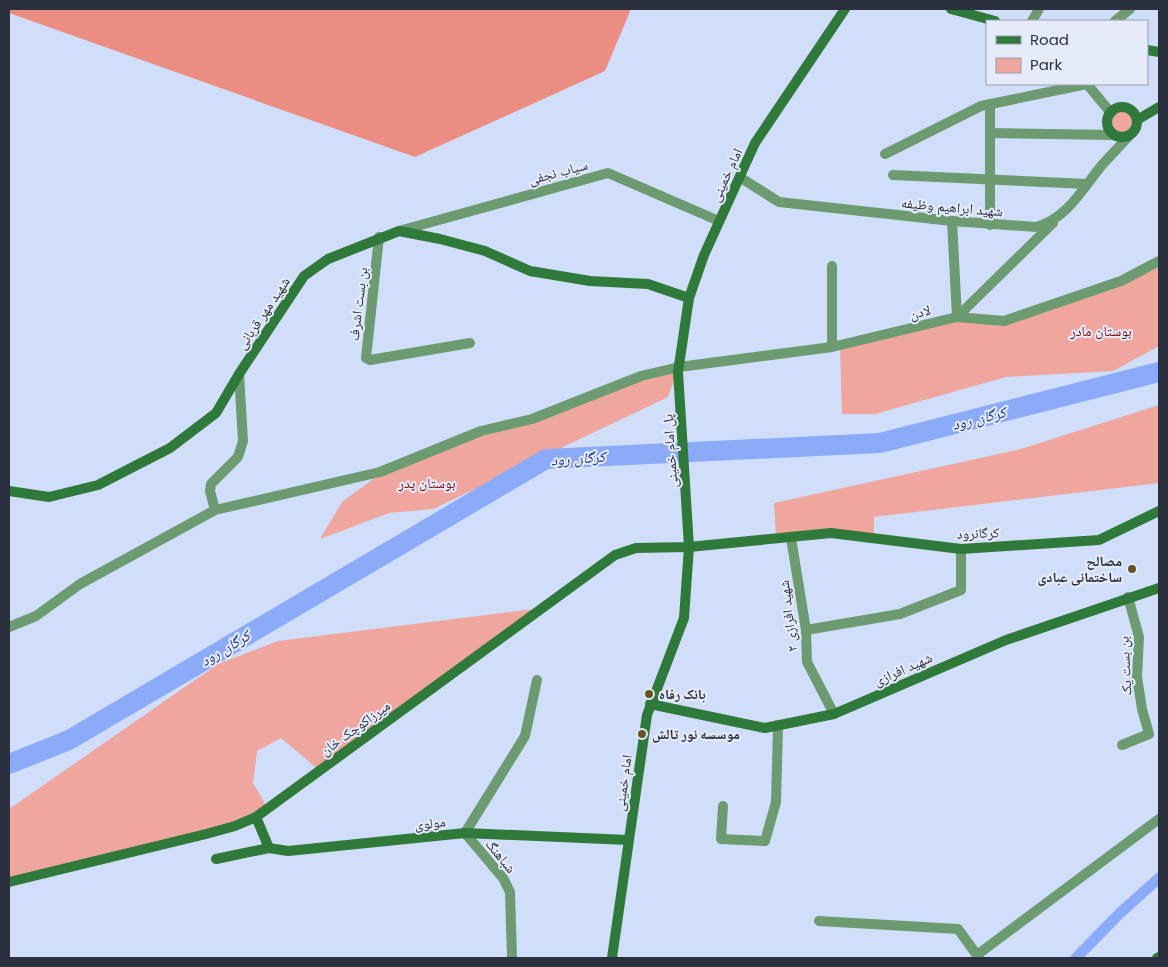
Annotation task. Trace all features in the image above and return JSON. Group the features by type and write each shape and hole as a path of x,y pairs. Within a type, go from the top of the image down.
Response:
{"street":[{"name":"امام خمینی","path":"679,370 689,298 719,221 741,178 755,144 845,9"},
{"path":"951,9 991,20"},
{"path":"1033,20 1039,9"},
{"path":"1116,20 1130,9"},
{"path":"885,154 981,106 1082,85"},
{"path":"1088,85 1111,113"},
{"path":"990,104 990,225"},
{"path":"1137,120 1159,107"},
{"path":"990,133 1129,136 1136,130 1137,120 1133,112 1125,108 1111,113 1107,123 1111,132 1115,135"},
{"name":"شهید ابراهیم وظیفه","path":"741,178 779,202 990,225 1036,227 1047,224 1067,210 1129,136"},
{"name":"سیاب نجفی","path":"399,231 608,173 719,221"},
{"path":"892,175 1087,184"},
{"path":"957,317 1067,210"},
{"path":"952,221 957,317"},
{"name":"شهید مهر قربانی","path":"9,491 49,497 98,485 170,448 216,413 239,374 304,276 328,259 379,237 399,231 440,239 485,252 530,271 590,281 648,284 689,298"},
{"name":"بن بست اشرف","path":"379,237 366,358 370,360 470,343"},
{"name":"لادن","path":"9,627 36,616 80,584 214,510 380,472 481,431 532,419 641,376 832,347 957,317 1004,321 1121,281 1159,261"},
{"path":"832,266 832,347"},
{"name":"پل امام خمینی","path":"679,370 689,528"},
{"path":"214,510 210,491 212,484 238,458 243,441 239,374"},
{"name":"کرگانرود","path":"690,547 831,533 961,549 1099,540 1159,511"},
{"name":"امام خمینی","path":"612,958 647,715 684,618 690,547 689,528"},
{"name":"شهید افرازی ۲","path":"791,538 806,630 807,662 834,714"},
{"name":"میرزاکوچک خان","path":"9,882 206,834 235,826 256,817 615,555 636,548 690,547"},
{"path":"806,630 900,614 961,590 961,549"},
{"name":"شهید افرازی","path":"650,704 765,728 834,714 1006,640 1159,588"},
{"name":"بن بست یک","path":"1122,744 1149,734 1142,709 1137,677 1139,637 1128,597"},
{"path":"465,833 525,736 537,680"},
{"path":"722,806 721,839 765,841 776,802 778,725"},
{"path":"256,817 269,848"},
{"path":"819,921 958,929 978,957 1159,820"},
{"name":"مولوی","path":"216,859 269,848 288,851 465,833 628,840"},
{"name":"شباهنگ","path":"465,833 503,878 510,892 512,958"}],"green space":[{"path":"1122,108 1132,112 1136,122 1132,132 1122,136 1112,132 1108,122 1112,112"},
{"name":"بوستان مادر","path":"1159,261 1159,346 1113,371 1006,377 875,414 842,414 840,346 957,317 1004,322"},
{"name":"بوستان پدر","path":"679,367 668,397 433,509 389,513 320,539 342,502 380,474 481,431"},
{"path":"1159,405 1159,483 874,517 874,538 776,537 774,503 1021,449"},
{"path":"541,608 320,771 281,738 257,751 253,783 268,809 256,817 9,882 9,809 218,664 278,641"}],"shaded area":[{"path":"9,9 631,9 605,71 415,157 9,13"}],"waterway":[{"name":"کرگان رود","path":"9,764 69,740 546,459 880,443 1159,372"},
{"path":"1076,958 1120,913 1159,878"}],"place":[{"name":"مصالح ساختمانی عبادی","path":"1132,569"},
{"name":"بانک رفاه","path":"649,694"},
{"name":"موسسه نور تالش","path":"642,734"}]}
